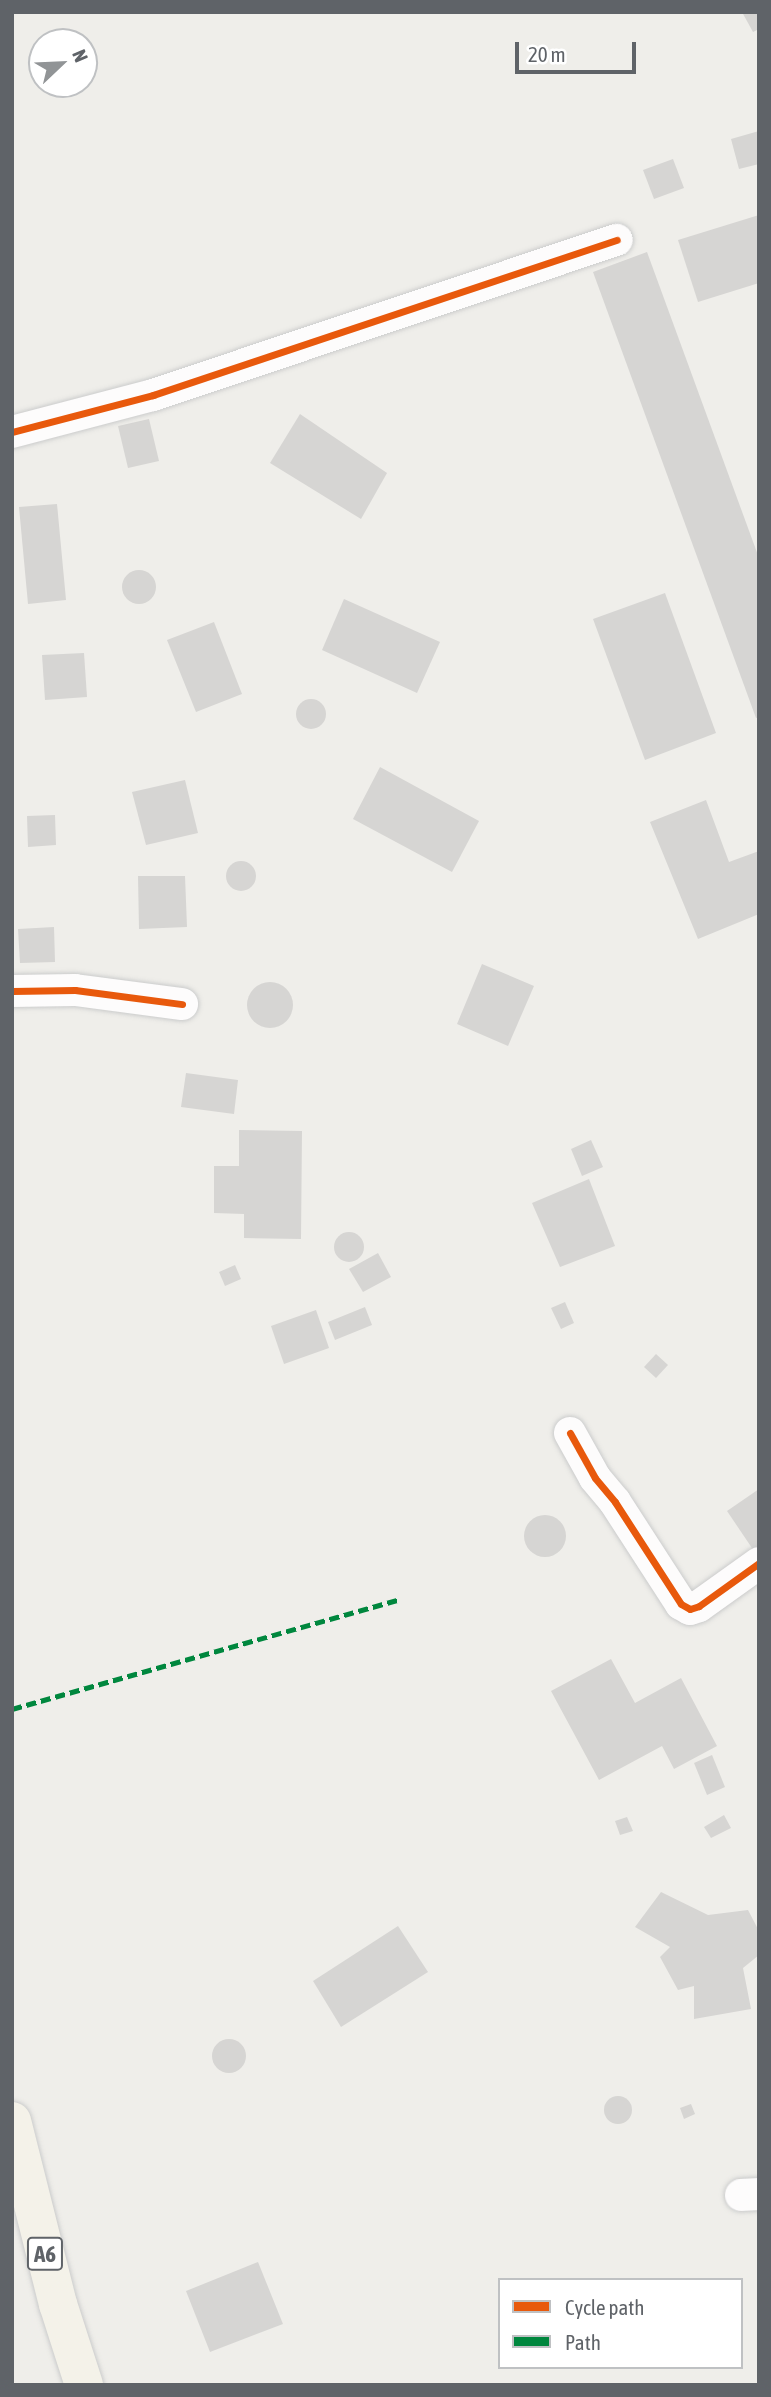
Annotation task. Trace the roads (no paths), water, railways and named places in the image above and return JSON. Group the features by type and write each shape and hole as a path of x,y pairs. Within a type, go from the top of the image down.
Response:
{"main road":[{"name":"A6","path":"12,2121 58,2304 83,2385"}],"street":[{"path":"12,432 153,395 617,240"},
{"path":"12,991 75,990 182,1004"},
{"path":"570,1433 595,1478 615,1502 681,1604 690,1609 699,1606 759,1563"}]}
